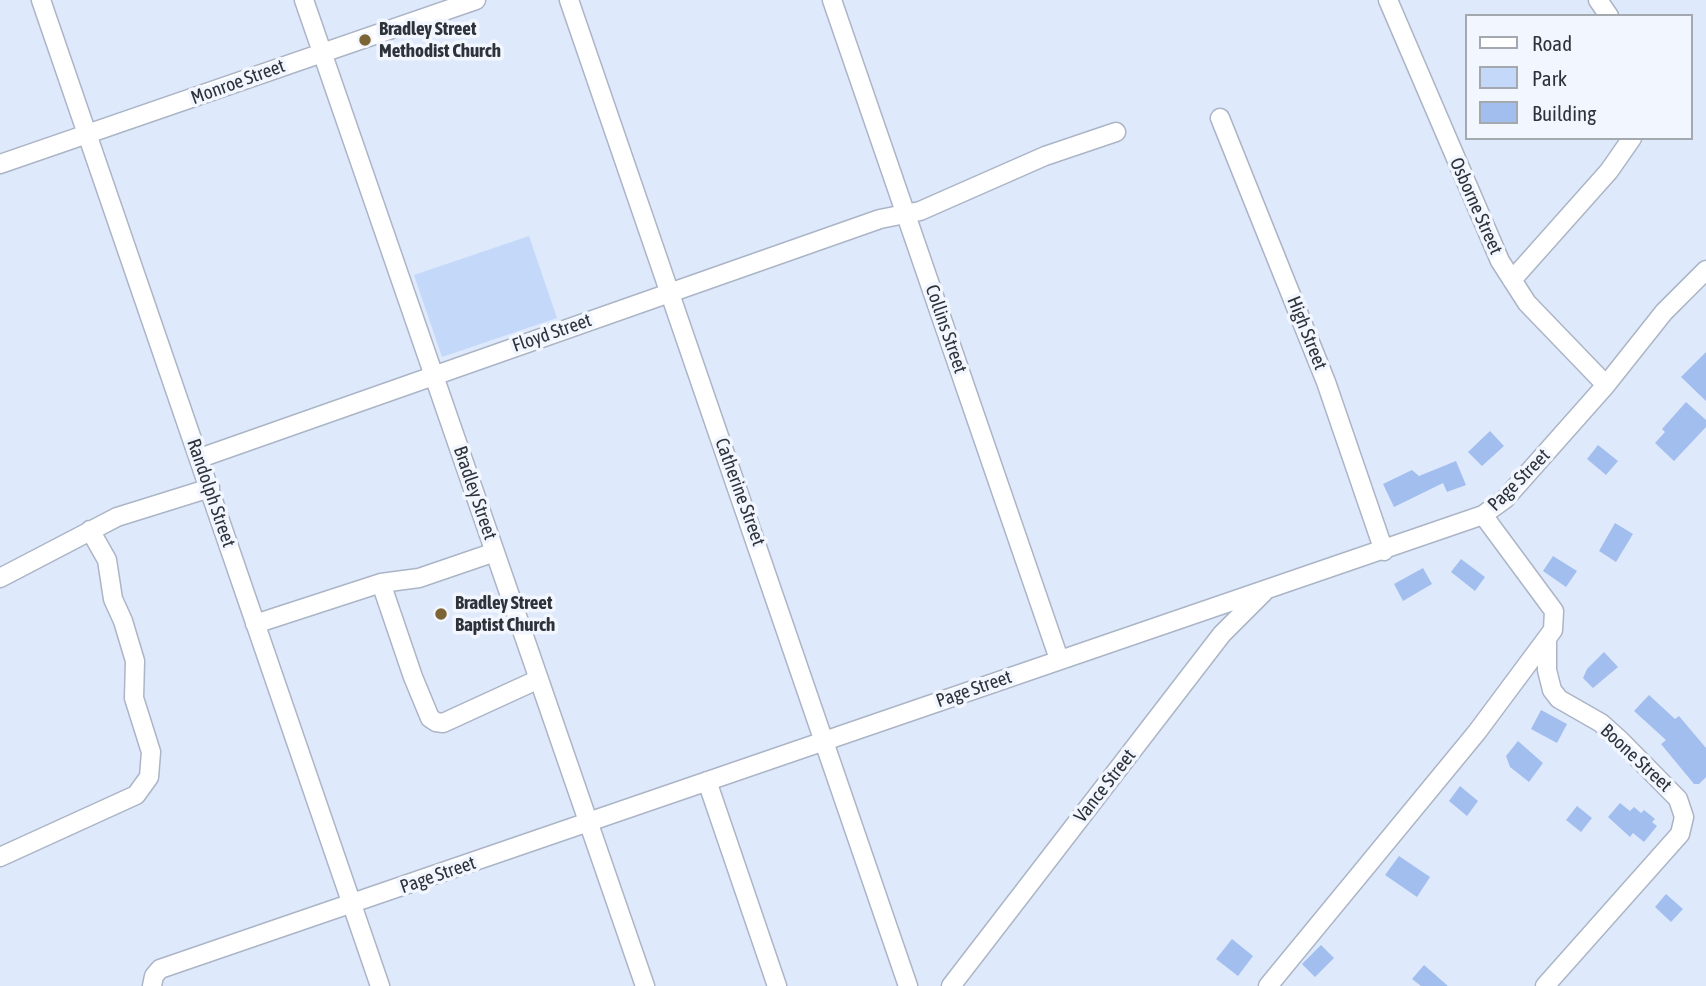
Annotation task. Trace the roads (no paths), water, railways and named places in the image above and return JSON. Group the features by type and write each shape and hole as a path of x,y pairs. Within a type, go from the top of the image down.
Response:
{"street":[{"name":"Randolph Street","path":"41,0 380,986"},
{"name":"Bradley Street","path":"304,0 645,986"},
{"name":"Monroe Street","path":"0,164 476,0"},
{"name":"Catherine Street","path":"569,0 668,292 826,741 908,986"},
{"name":"Collins Street","path":"832,0 1059,659"},
{"name":"Osborne Street","path":"1388,0 1466,186 1512,281 1548,327 1606,384"},
{"name":"High Street","path":"1220,118 1326,382 1384,551"},
{"path":"905,214 920,211 1045,156 1116,132"},
{"path":"1512,281 1609,172 1631,140"},
{"name":"Floyd Street","path":"200,458 668,292 880,219 905,214"},
{"name":"Page Street","path":"153,981 160,969 1483,515 1505,499 1606,384 1664,312 1706,270"},
{"path":"0,578 117,517 210,488"},
{"name":"Boone Street","path":"1483,515 1550,602 1555,622 1547,638 1547,670 1552,690 1559,699 1601,723 1621,741 1678,799 1683,809 1680,834 1545,986"},
{"path":"0,857 136,795 149,777 151,752 134,698 135,661 113,599 107,560 90,530"},
{"path":"255,624 381,583 419,578 495,552"},
{"path":"381,583 413,677 430,718 436,722 443,723 539,679"},
{"name":"Vance Street","path":"951,986 1223,634 1265,590"},
{"path":"1275,984 1477,732 1547,638"},
{"path":"706,781 778,986"}],"place":[{"name":"Bradley Street Methodist Church","path":"365,40"},
{"name":"Bradley Street Baptist Church","path":"441,614"}]}
